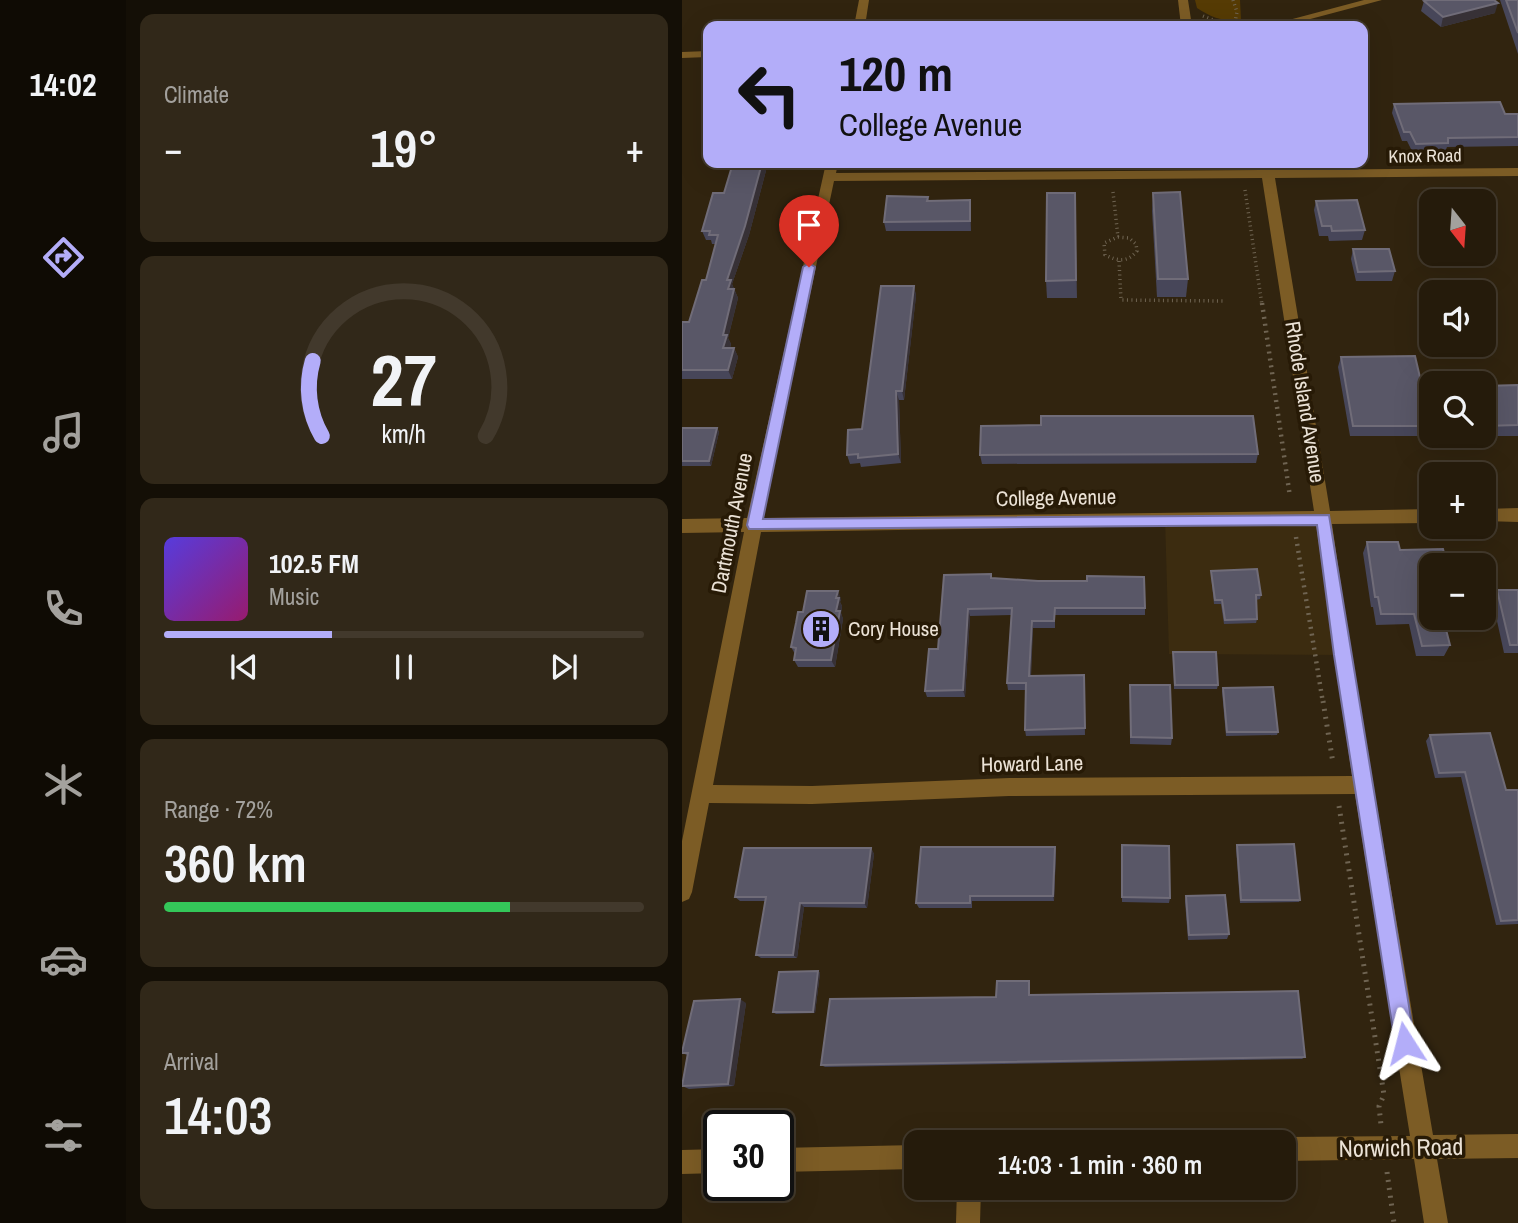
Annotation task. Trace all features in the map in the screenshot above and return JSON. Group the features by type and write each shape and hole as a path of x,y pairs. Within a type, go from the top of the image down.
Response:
{"street":[{"path":"861,21 864,0"},
{"path":"1183,0 1186,21"},
{"path":"1292,21 1377,0"},
{"path":"682,44 703,43"},
{"path":"682,55 703,54"},
{"name":"Knox Road","path":"830,170 1266,169 1517,172"},
{"name":"Rhode Island Avenue","path":"1266,169 1323,519 1342,655 1436,1223"},
{"name":"Dartmouth Avenue","path":"682,892 754,525 830,170"},
{"path":"1496,515 1517,515"},
{"name":"College Avenue","path":"682,526 1419,516"},
{"name":"Howard Lane","path":"701,794 812,795 1009,787 1364,785"},
{"name":"Norwich Road","path":"1296,1149 1517,1146"},
{"path":"794,1160 904,1157"},
{"path":"682,1162 703,1161"},
{"path":"968,1223 969,1200"}],"path":[{"path":"1233,0 1237,12 1235,21"},
{"path":"1113,187 1118,237"},
{"path":"1246,196 1288,488"},
{"path":"1118,237 1129,238 1136,244 1137,251 1131,258 1119,261 1105,255 1102,249 1104,243 1118,237"},
{"path":"1119,261 1121,300 1223,301"},
{"path":"1296,537 1334,768"},
{"path":"1338,800 1384,1095 1379,1106 1381,1127"},
{"path":"1388,1181 1394,1223"}],"shaded area":[{"path":"1195,0 1240,0 1241,20 1213,16 1197,8"},
{"path":"1165,518 1323,519 1342,655 1169,654"}],"building":[{"path":"1494,0 1498,3 1443,17 1424,1"},
{"path":"1506,0 1518,0 1518,33"},
{"path":"1500,102 1505,114 1518,114 1518,137 1448,138 1448,143 1416,144 1410,132 1404,132 1394,104"},
{"path":"732,168 761,168 727,280 731,280 728,289 734,289 723,335 727,335 723,348 734,348 728,370 682,370 682,322 689,322 702,280 706,280 718,235 709,235 710,231 702,231 713,193 724,193"},
{"path":"1180,192 1188,279 1158,279 1153,193"},
{"path":"1047,193 1075,193 1076,280 1046,281"},
{"path":"887,196 928,197 927,201 970,200 970,221 884,222"},
{"path":"1357,200 1365,230 1332,231 1331,226 1322,226 1316,201"},
{"path":"1353,249 1389,249 1395,271 1358,272"},
{"path":"881,286 914,286 902,391 896,391 898,454 858,458 858,454 847,455 848,430 862,429"},
{"path":"1415,356 1419,373 1419,426 1353,426 1341,357"},
{"path":"1518,385 1518,425 1496,426 1496,386"},
{"path":"1041,416 1253,416 1258,454 980,455 981,426 1041,425"},
{"path":"682,428 717,428 709,461 682,461"},
{"path":"1367,542 1398,542 1400,550 1443,549 1444,553 1419,553 1419,630 1446,630 1450,645 1422,646 1414,614 1381,614 1378,597 1375,597"},
{"path":"1257,569 1261,595 1256,595 1257,619 1225,620 1222,600 1215,600 1211,571"},
{"path":"991,574 991,578 1038,581 1087,581 1087,576 1144,577 1145,608 1055,608 1054,621 1032,621 1029,676 1084,675 1085,728 1025,730 1026,683 1007,683 1012,608 968,609 963,690 925,691 929,649 938,649 944,575"},
{"path":"1497,590 1518,590 1518,645 1510,645"},
{"name":"Cory House","path":"807,591 838,591 836,611 840,611 831,660 794,660 796,648 791,647 798,612 803,612"},
{"path":"1173,652 1216,652 1218,685 1175,685"},
{"path":"1130,685 1170,685 1172,738 1131,737"},
{"path":"1273,687 1278,732 1227,732 1223,688"},
{"path":"1490,733 1506,790 1518,790 1518,920 1501,921 1465,772 1439,773 1430,735"},
{"path":"1294,844 1300,900 1241,900 1237,845"},
{"path":"1122,845 1169,846 1170,898 1122,897"},
{"path":"921,847 1055,847 1053,896 970,896 970,903 916,903"},
{"path":"744,848 871,848 864,903 800,903 793,955 756,955 766,897 735,897"},
{"path":"1225,895 1229,934 1189,935 1186,896"},
{"path":"818,971 813,1012 773,1012 779,972"},
{"path":"997,981 1029,981 1029,995 1298,991 1305,1057 821,1065 830,999 996,997"},
{"path":"740,999 728,1084 682,1086 688,1053 682,1052 694,1001"}],"place":[{"name":"Cory House","path":"821,629"}],"route":[{"path":"809,267 754,525 1323,519 1342,655 1405,1043"}]}
